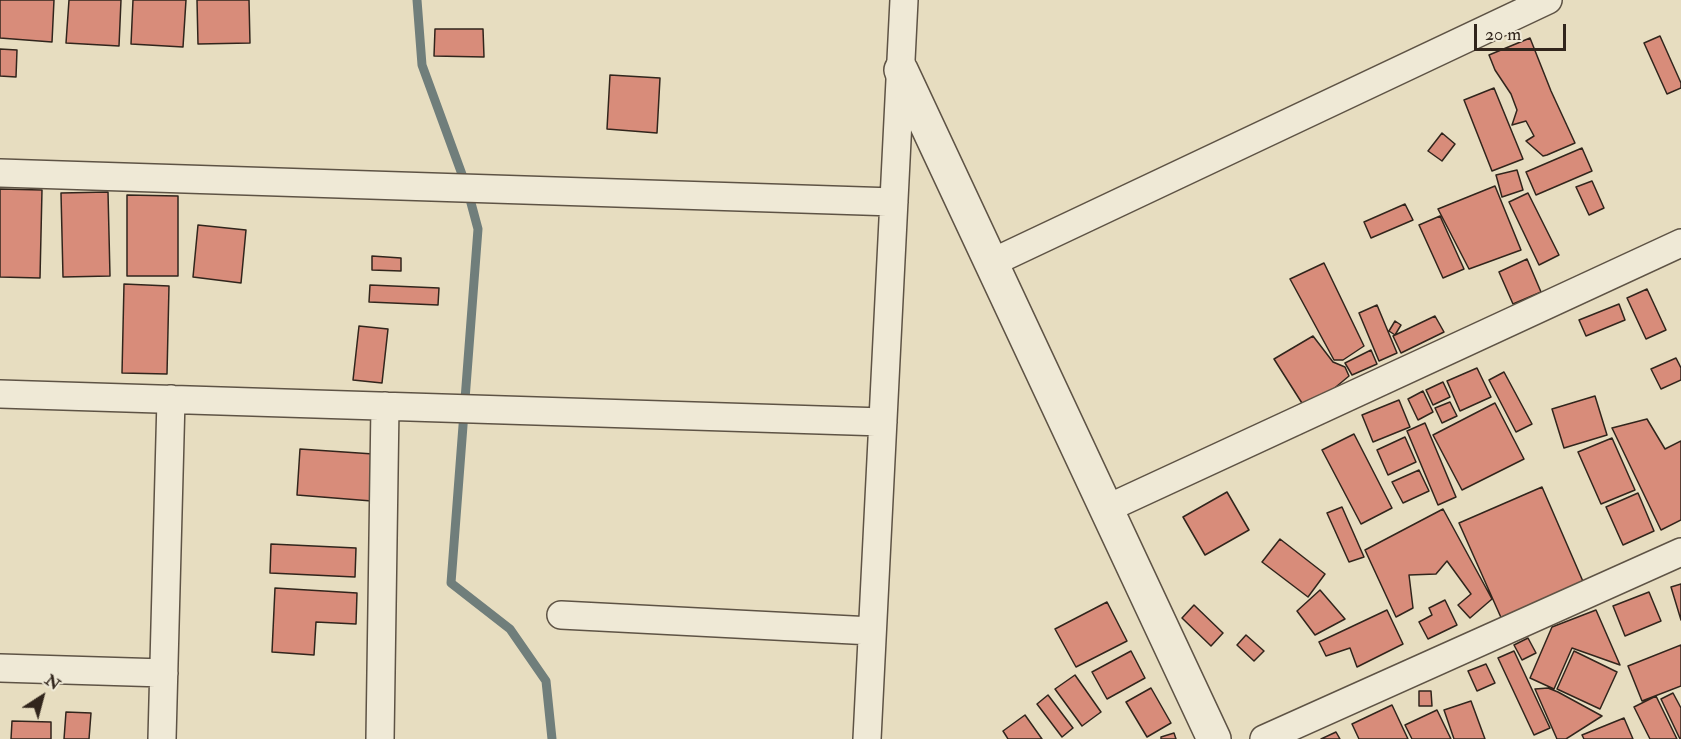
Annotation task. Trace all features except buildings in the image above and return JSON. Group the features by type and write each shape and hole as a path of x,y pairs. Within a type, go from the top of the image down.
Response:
{"street":[{"path":"867,739 904,0"},
{"path":"991,263 1546,0"},
{"path":"901,70 1214,739"},
{"path":"0,173 894,202"},
{"path":"1106,509 1681,243"},
{"path":"0,394 883,422"},
{"path":"162,739 171,399"},
{"path":"380,739 385,406"},
{"path":"1264,739 1681,552"},
{"path":"561,615 872,631"},
{"path":"0,668 164,673"}],"waterway":[{"path":"417,0 422,65 467,188 478,229 451,583 510,629 546,681 552,739"}]}
